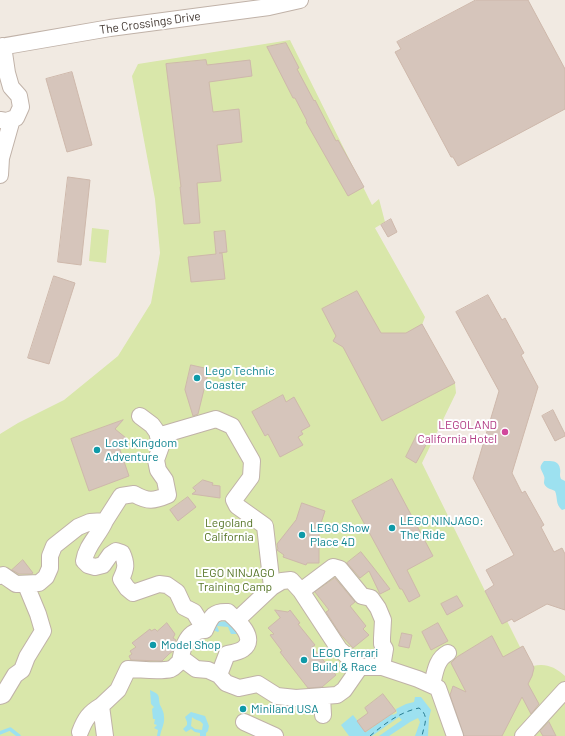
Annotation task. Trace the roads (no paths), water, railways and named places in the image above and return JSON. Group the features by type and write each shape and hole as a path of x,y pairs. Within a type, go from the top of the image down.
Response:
{"street":[{"name":"The Crossings Drive","path":"2,47 110,28 239,11 300,0"},
{"path":"0,175 0,155 6,120 16,118 22,107 19,96 11,87 2,47"},
{"path":"140,416 152,425 157,432 161,446 156,460 158,470 165,480 168,495 156,500 144,500 134,494 121,496 102,528 85,552 84,561 88,565 103,565 110,555 116,551 122,553 126,567 121,579 133,593 159,584 167,585 177,592 184,607 194,612 205,630"},
{"path":"158,436 216,419 232,426 252,461 251,477 234,500 237,506 265,526 272,587"},
{"path":"0,576 3,575 16,584 39,583 46,577 50,568 50,556 54,546 78,527 90,522 105,521"},
{"path":"301,591 333,567 340,569 362,596 371,598 378,608 383,620 382,644 385,649 382,668"},
{"path":"236,620 272,587 282,581 291,580 301,591 340,649 360,668 382,668 438,688 455,736"},
{"path":"0,696 4,695 15,675 22,670 27,657 43,631 26,584"},
{"path":"205,630 211,617 220,611 228,612 247,632 247,644 242,649 227,654 219,675"},
{"path":"101,706 104,730 85,735 79,734 85,720 91,712 101,706 118,690 128,669 171,669 180,660 187,638 198,630 205,630"},
{"path":"432,685 439,660 443,655 448,653"},
{"path":"180,660 184,660 196,669 208,670 219,675 226,683 239,688 258,684 277,696 296,698 337,695 344,690 360,668"},
{"path":"523,736 565,690"},
{"path":"322,696 323,715"},
{"path":"244,722 275,736"}],"water":[{"path":"544,461 554,462 559,466 561,479 565,481 565,509 562,510 558,505 555,491 548,488 544,483 541,467"},
{"path":"228,621 240,634 231,634 228,627 217,626 218,632 213,630 216,622"},
{"path":"150,690 158,696 164,714 164,722 160,736 157,736 158,730 154,728 157,725 154,724 155,719 153,719 152,709 154,707 151,704"},
{"path":"415,697 421,697 431,710 428,736 415,736 420,722 418,718 389,736 379,736 402,720 399,717 372,736 349,736 341,725 353,715 366,732 392,714 397,713 396,709 414,702"},
{"path":"191,712 205,716 209,726 206,736 200,736 200,733 191,729 186,732 183,729 187,725 185,717","holes":["192,717 203,724 202,730 195,729 191,726"]}],"waterway":[{"path":"0,733 10,729 19,736"}],"place":[{"name":"Lego Technic Coaster","path":"197,378"},
{"name":"LEGOLAND California Hotel","path":"505,432"},
{"name":"Lost Kingdom Adventure","path":"97,450"},
{"name":"LEGO NINJAGO: The Ride","path":"392,528"},
{"name":"LEGO Show Place 4D","path":"302,535"},
{"name":"Model Shop","path":"153,645"},
{"name":"LEGO Ferrari Build & Race","path":"304,660"},
{"name":"Miniland USA","path":"243,709"}],"park label":[{"name":"Legoland California","path":"229,530"},
{"name":"LEGO NINJAGO Training Camp","path":"235,580"}]}
